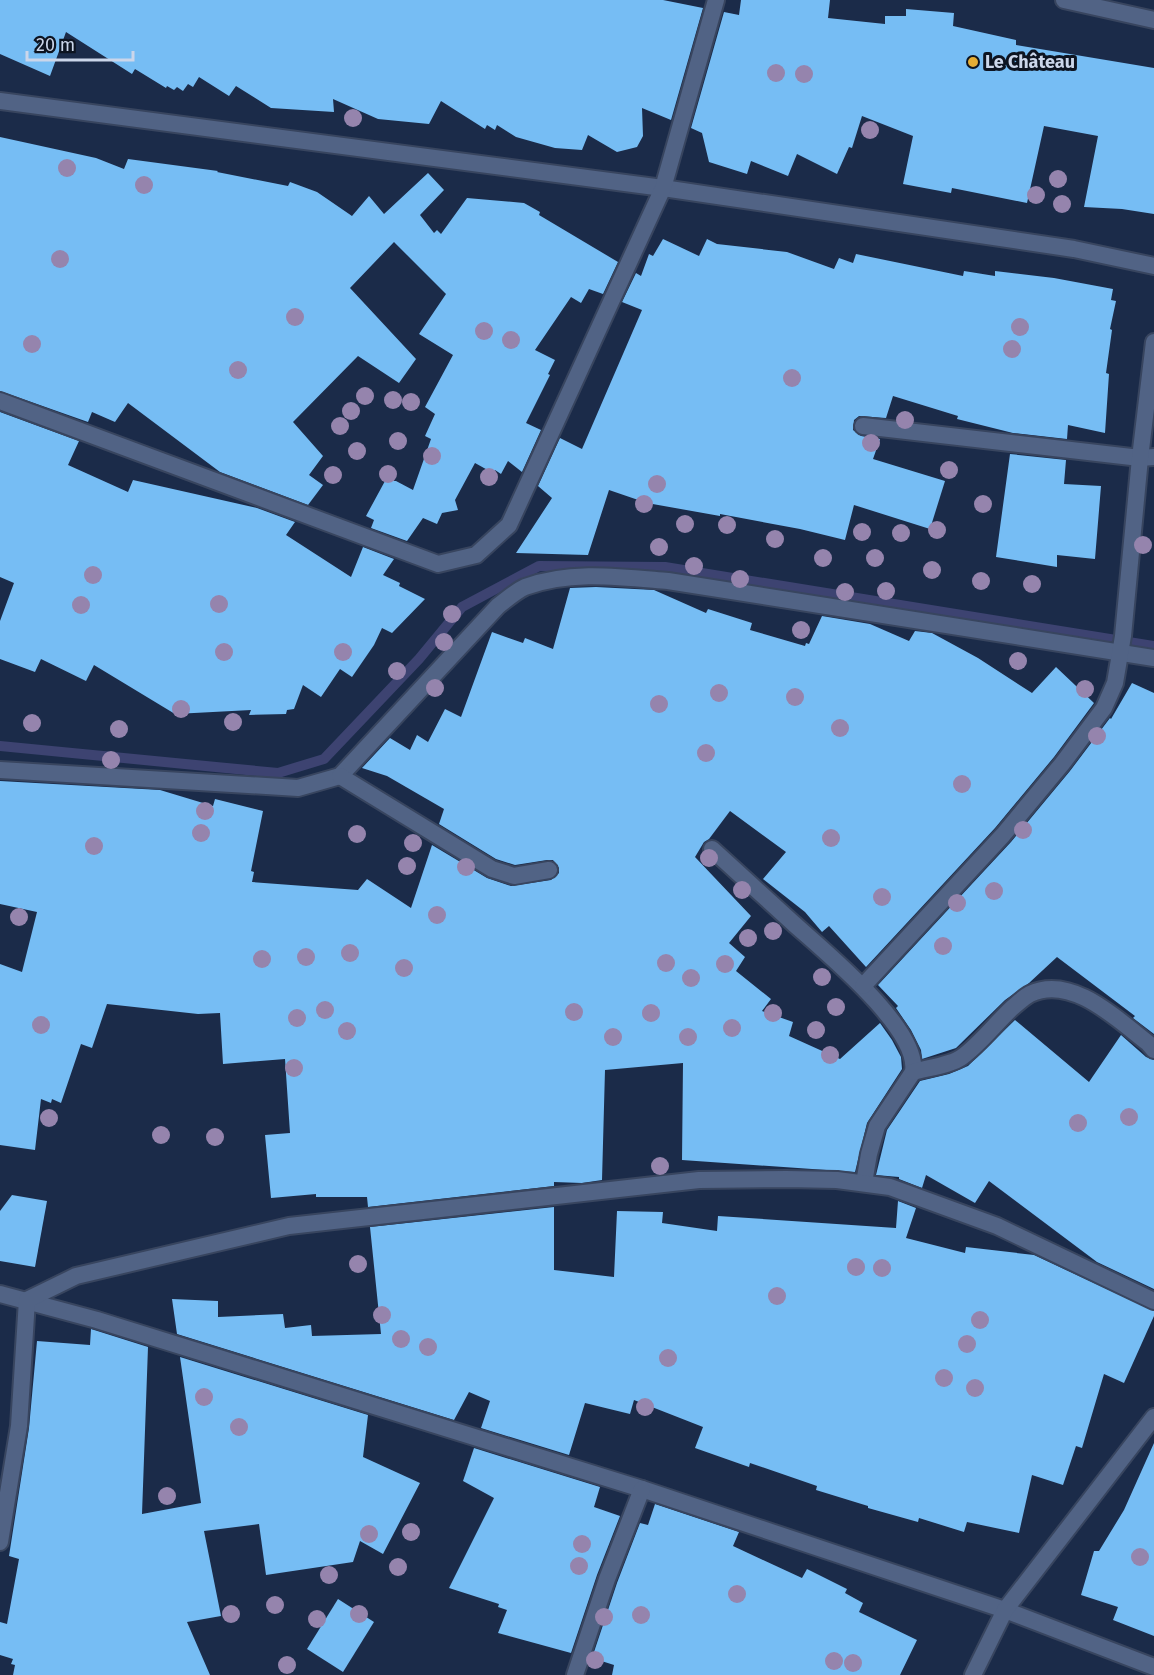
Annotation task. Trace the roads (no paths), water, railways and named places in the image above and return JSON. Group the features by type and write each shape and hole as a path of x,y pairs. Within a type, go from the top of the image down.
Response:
{"street":[{"path":"0,401 438,564 476,555 508,525 663,188 716,0"},
{"path":"1064,0 1154,20"},
{"path":"0,101 663,188 1074,249 1154,266"},
{"path":"863,986 1004,835 1104,708 1115,683 1147,458 1154,342"},
{"path":"863,426 1147,458"},
{"path":"0,770 298,788 340,776 498,606 523,588 564,578 608,576 668,581 1154,658"},
{"path":"340,776 492,868 514,876 549,870"},
{"path":"712,849 863,986 889,1016 915,1062 913,1072 878,1126 869,1154 864,1183"},
{"path":"913,1072 961,1058 1012,1008 1029,994 1042,991 1058,990 1080,995 1099,1004 1154,1050"},
{"path":"27,1300 76,1276 289,1226 699,1180 806,1180 890,1186 997,1226 1154,1300"},
{"path":"0,1294 139,1332 642,1488 1005,1610 1154,1667"},
{"path":"0,1542 20,1426 27,1300"},
{"path":"973,1675 1005,1610 1154,1417"},
{"path":"575,1675 607,1579 642,1488"}],"waterway":[{"path":"0,746 278,773 324,759 419,659 462,607 539,566 665,567 1154,646"}],"place":[{"name":"Le Château","path":"973,62"}]}
